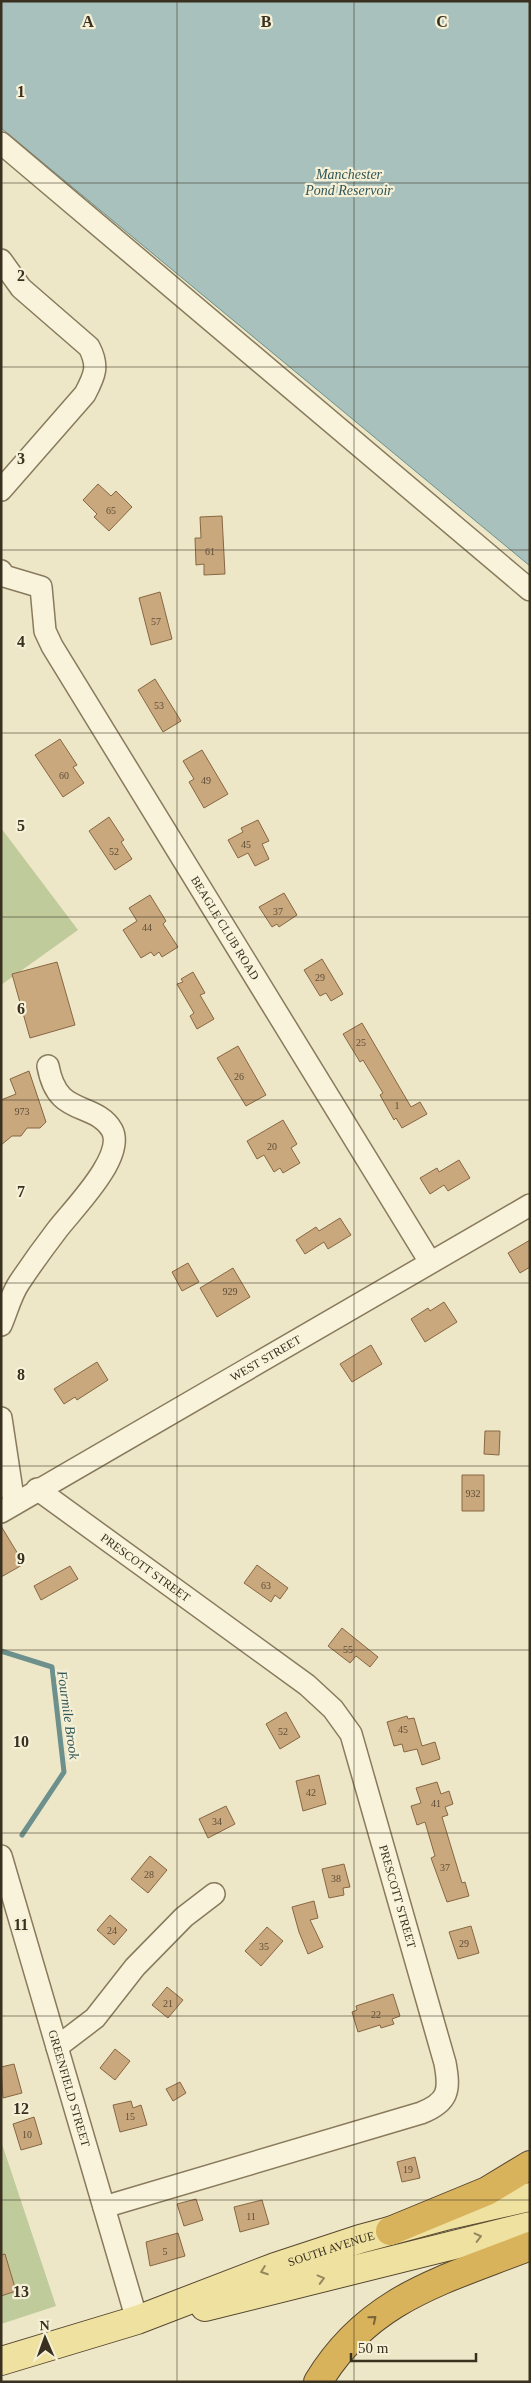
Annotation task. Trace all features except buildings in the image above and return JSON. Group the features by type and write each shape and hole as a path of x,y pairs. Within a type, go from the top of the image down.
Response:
{"highway":[{"path":"390,2231 481,2194 530,2165"},
{"path":"318,2382 347,2343 388,2307 410,2294 530,2246"}],"main road":[{"name":"SOUTH AVENUE","path":"1,2361 137,2320 274,2267 390,2231 530,2197"},
{"name":"SOUTH AVENUE","path":"137,2320 253,2297 455,2243 530,2226"}],"street":[{"path":"1,143 530,590"},
{"path":"1,260 21,288 89,347 96,360 94,377 85,394 1,490"},
{"name":"BEAGLE CLUB ROAD","path":"1,571 4,576 41,587 44,623 52,646 430,1262"},
{"path":"1,1325 18,1285 58,1229 87,1195 110,1160 112,1152 112,1131 100,1117 62,1097 51,1080 48,1066"},
{"name":"WEST STREET","path":"8,1508 530,1204"},
{"path":"1,1418 8,1508"},
{"name":"PRESCOTT STREET","path":"37,1490 307,1686 333,1709 351,1734 445,2063 448,2084 446,2094 441,2103 427,2111 104,2207"},
{"name":"GREENFIELD STREET","path":"1,1856 137,2320"},
{"path":"57,2048 95,2018 136,1967 184,1916 214,1894"}],"green space":[{"path":"1,828 78,930 1,985"},
{"path":"1,2141 56,2306 1,2324"}],"water":[{"name":"Manchester Pond Reservoir","path":"1,1 530,1 530,566 1,128"}],"waterway":[{"name":"Fourmile Brook","path":"1,1651 52,1667 64,1772 22,1835"}]}
